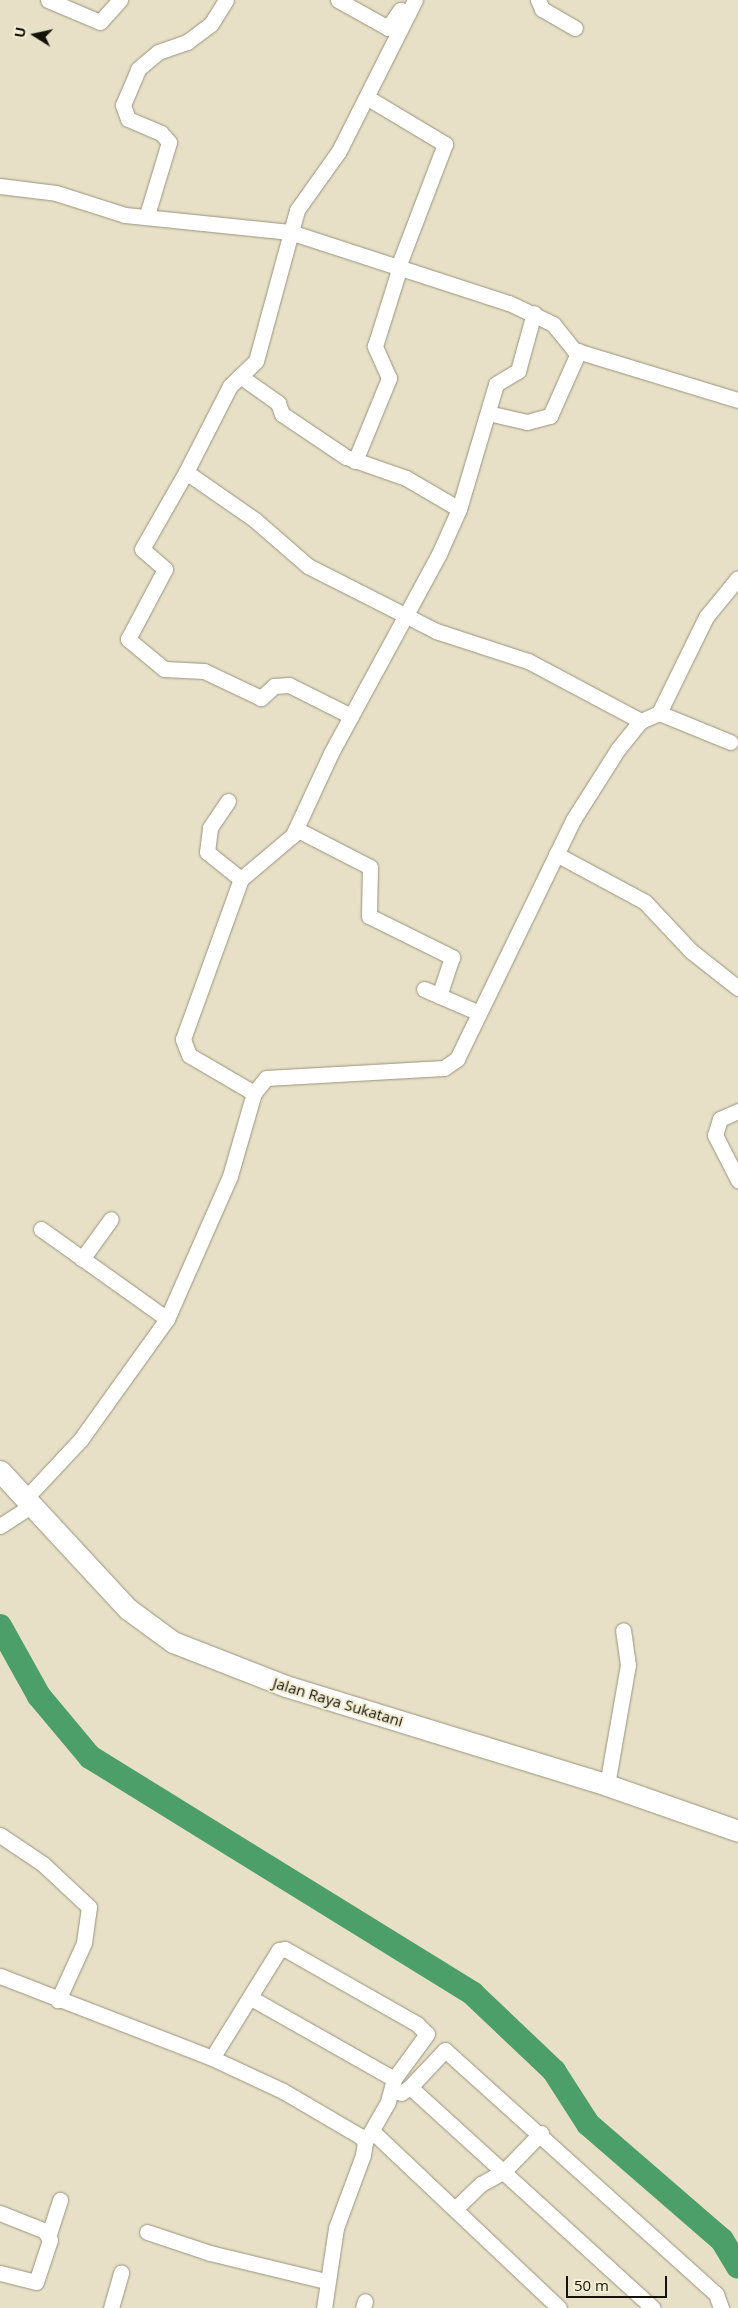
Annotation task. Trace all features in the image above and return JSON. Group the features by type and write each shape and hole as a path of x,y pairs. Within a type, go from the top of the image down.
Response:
{"main road":[{"name":"Jalan Raya Sukatani","path":"0,1470 143,1624 173,1642 286,1686 607,1785 738,1830"}],"street":[{"path":"48,0 100,22 120,0"},
{"path":"147,215 169,142 161,133 128,119 123,105 138,70 158,52 187,42 211,24 226,0"},
{"path":"338,0 388,28 405,0"},
{"path":"351,716 289,685 274,686 261,698 204,671 164,669 129,640 165,570 142,549 186,472 230,386 256,361 290,232 308,189 339,151 368,98 415,0"},
{"path":"538,0 542,9 576,28"},
{"path":"355,461 389,378 375,346 398,270 444,144 368,98"},
{"path":"0,186 56,193 125,215 147,215 290,232 398,270 534,313 554,324 579,351 738,400"},
{"path":"254,1092 189,1055 183,1039 241,879 288,843 351,716 406,618 459,509 497,382 518,371 534,313"},
{"path":"488,413 528,422 550,416 579,351"},
{"path":"240,376 278,403 282,414 355,461 406,478 459,509"},
{"path":"186,472 255,520 308,566 406,618 528,661 641,721"},
{"path":"0,1526 29,1502 81,1439 167,1319 230,1176 254,1092 273,1075 451,1066 556,854 618,748 641,721 659,713 706,617 738,578"},
{"path":"659,713 730,742"},
{"path":"228,801 210,828 207,852 241,879"},
{"path":"296,829 370,867 369,916 452,957 440,996"},
{"path":"556,854 646,902 691,950 738,988"},
{"path":"424,989 477,1012"},
{"path":"738,1111 720,1119 715,1135 738,1180"},
{"path":"82,1260 111,1219"},
{"path":"41,1229 167,1319"},
{"path":"607,1785 628,1665 623,1630"},
{"path":"0,1835 43,1864 89,1907 84,1943 58,2000"},
{"path":"212,2058 251,1998 279,1950 285,1949 417,2024 541,2133 716,2294 722,2308"},
{"path":"0,1976 212,2058 283,2091 369,2137 456,2208 559,2308"},
{"path":"251,1998 394,2079"},
{"path":"324,2308 326,2281 336,2228 369,2137 388,2102 394,2079 427,2034"},
{"path":"388,2102 410,2088 445,2050"},
{"path":"410,2088 504,2171 653,2308"},
{"path":"456,2208 481,2184 504,2171 541,2133"},
{"path":"0,2273 36,2282 60,2200"},
{"path":"0,2213 49,2234"},
{"path":"147,2232 210,2253 326,2281"},
{"path":"111,2308 121,2272"}],"waterway":[{"path":"0,1626 39,1696 90,1757 473,1994 554,2071 588,2124 722,2240 738,2267"}]}
